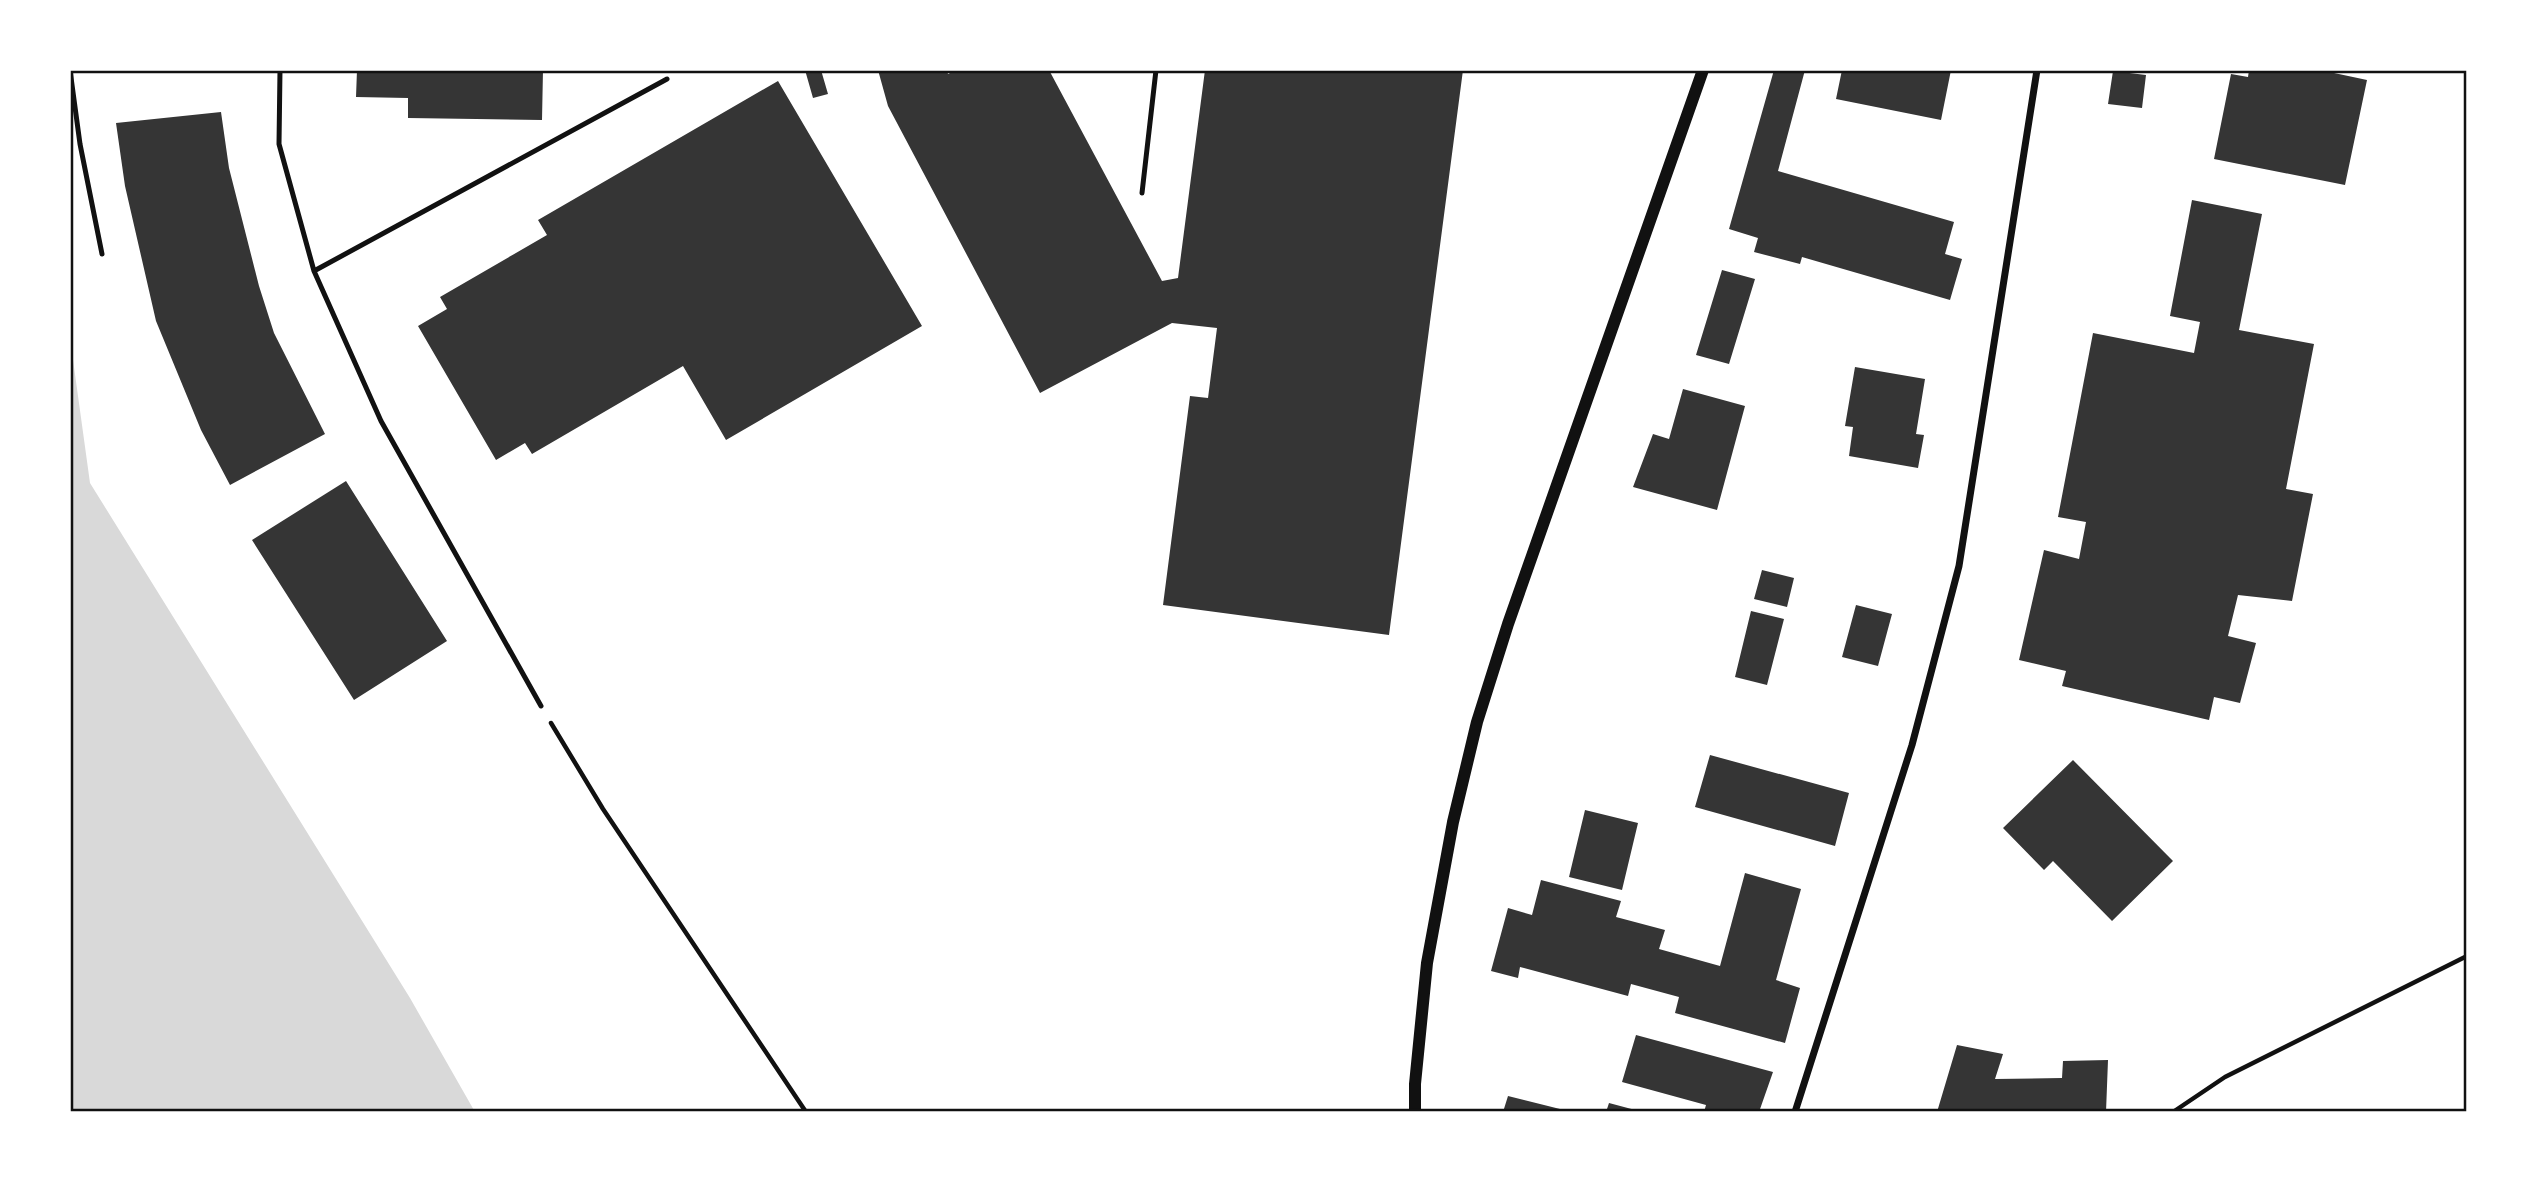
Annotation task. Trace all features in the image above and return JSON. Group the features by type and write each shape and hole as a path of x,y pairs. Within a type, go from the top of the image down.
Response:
{"street":[{"path":"1415,1112 1415,1084 1427,963 1453,822 1477,723 1508,624 1703,70"},
{"path":"1795,1112 1912,746 1959,566 2037,70"}],"lane":[{"path":"70,70 80,144 103,254"},
{"path":"280,70 279,144 314,271 382,421 541,706"},
{"path":"1142,193 1156,70"},
{"path":"314,271 667,79"}],"path":[{"path":"541,706 603,809 806,1112"},
{"path":"2173,1112 2225,1077 2467,956"}],"shaded area":[{"path":"70,338 90,483 410,998 475,1112 70,1112"}],"building":[{"path":"357,70 543,70 542,120 408,118 408,98 356,97"},
{"path":"805,70 821,70 828,94 813,98"},
{"path":"878,70 947,70 948,74 956,70 1049,70 1162,281 1178,278 1205,70 1463,70 1389,635 1163,605 1190,396 1208,398 1217,328 1172,323 1040,393 888,106"},
{"path":"1774,70 1805,70 1778,171 1954,222 1945,254 1962,259 1950,300 1802,257 1800,264 1754,252 1758,238 1729,229"},
{"path":"1842,70 1951,70 1941,120 1836,99"},
{"path":"2249,70 2320,70 2367,80 2345,185 2214,159 2231,74 2248,77"},
{"path":"2113,71 2146,75 2142,108 2108,104"},
{"path":"778,81 922,326 726,440 683,366 532,454 525,443 496,460 418,326 447,309 440,297 547,235 538,220"},
{"path":"221,112 229,168 259,286 274,333 325,434 230,485 201,430 156,321 125,186 116,123"},
{"path":"2192,200 2262,214 2239,330 2314,344 2286,489 2313,494 2292,601 2238,595 2228,636 2256,643 2240,703 2214,697 2209,720 2062,686 2066,671 2019,660 2044,550 2079,559 2086,522 2058,517 2093,333 2194,353 2200,322 2170,316"},
{"path":"1722,270 1755,279 1729,364 1696,355"},
{"path":"1855,367 1925,379 1916,434 1924,435 1918,468 1849,456 1853,427 1845,426"},
{"path":"1683,389 1745,406 1717,510 1633,487 1653,434 1669,439"},
{"path":"346,481 447,641 354,700 252,540"},
{"path":"1762,570 1794,578 1787,607 1754,599"},
{"path":"1856,605 1892,614 1878,666 1842,657"},
{"path":"1751,611 1784,619 1767,685 1735,677"},
{"path":"1710,755 1849,793 1835,846 1695,807"},
{"path":"2073,760 2173,861 2112,921 2053,861 2044,870 2003,828"},
{"path":"1585,810 1638,823 1622,890 1569,877"},
{"path":"1745,873 1801,889 1776,980 1800,988 1785,1043 1675,1013 1679,997 1631,984 1628,996 1520,967 1518,978 1491,971 1508,908 1532,915 1541,880 1621,901 1616,917 1665,930 1659,949 1720,966"},
{"path":"1636,1035 1773,1072 1759,1112 1704,1112 1706,1105 1622,1082"},
{"path":"1957,1045 2003,1054 1995,1079 2062,1078 2063,1061 2108,1060 2106,1112 1937,1112"},
{"path":"1508,1096 1560,1109 1559,1112 1503,1112"},
{"path":"1609,1103 1639,1111 1639,1112 1606,1112"}]}
